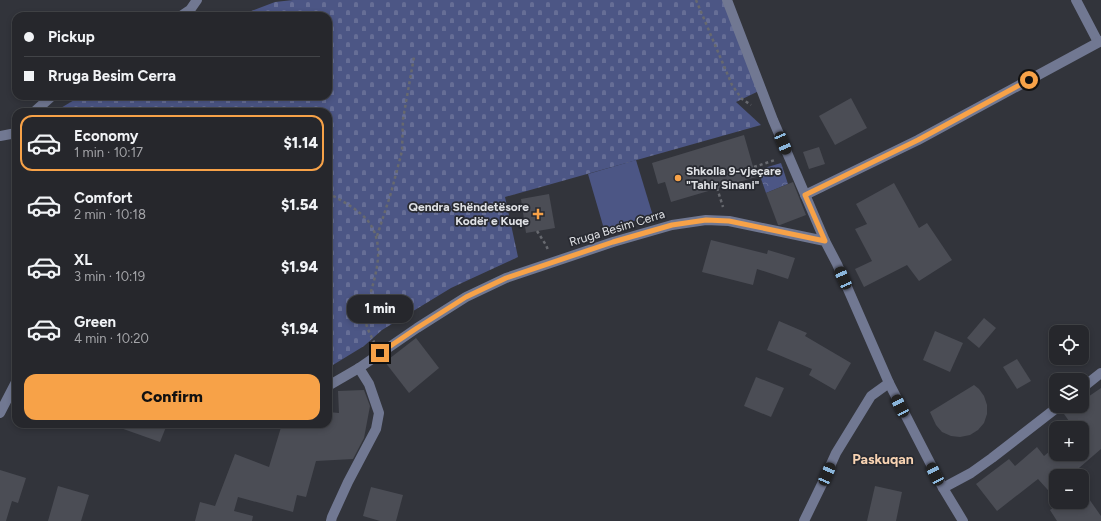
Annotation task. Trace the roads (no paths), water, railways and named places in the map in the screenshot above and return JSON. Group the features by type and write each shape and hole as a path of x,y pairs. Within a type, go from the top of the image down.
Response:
{"street":[{"path":"187,12 197,0"},
{"path":"727,0 773,120 825,241 837,264 889,383 943,488 963,521"},
{"path":"805,195 918,140 1100,42 1076,0"},
{"path":"38,108 48,100"},
{"path":"0,136 12,134"},
{"name":"Rruga Besim Cerra","path":"332,384 466,297 506,278 613,242 672,225 706,220 729,221 825,241"},
{"path":"331,521 348,482 376,429 379,414 369,384 358,368"},
{"path":"1089,382 1101,373"},
{"path":"804,521 839,447 871,396 889,383"},
{"path":"0,414 12,390"},
{"path":"943,488 971,473 1050,413"}],"place":[{"name":"Shkolla 9-vjeçare \"Tahir Sinani\"","path":"678,178"},
{"name":"Qendra Shëndetësore Kodër e Kuqe","path":"538,214"}],"district":[{"name":"Paskuqan","path":"883,459"}]}
